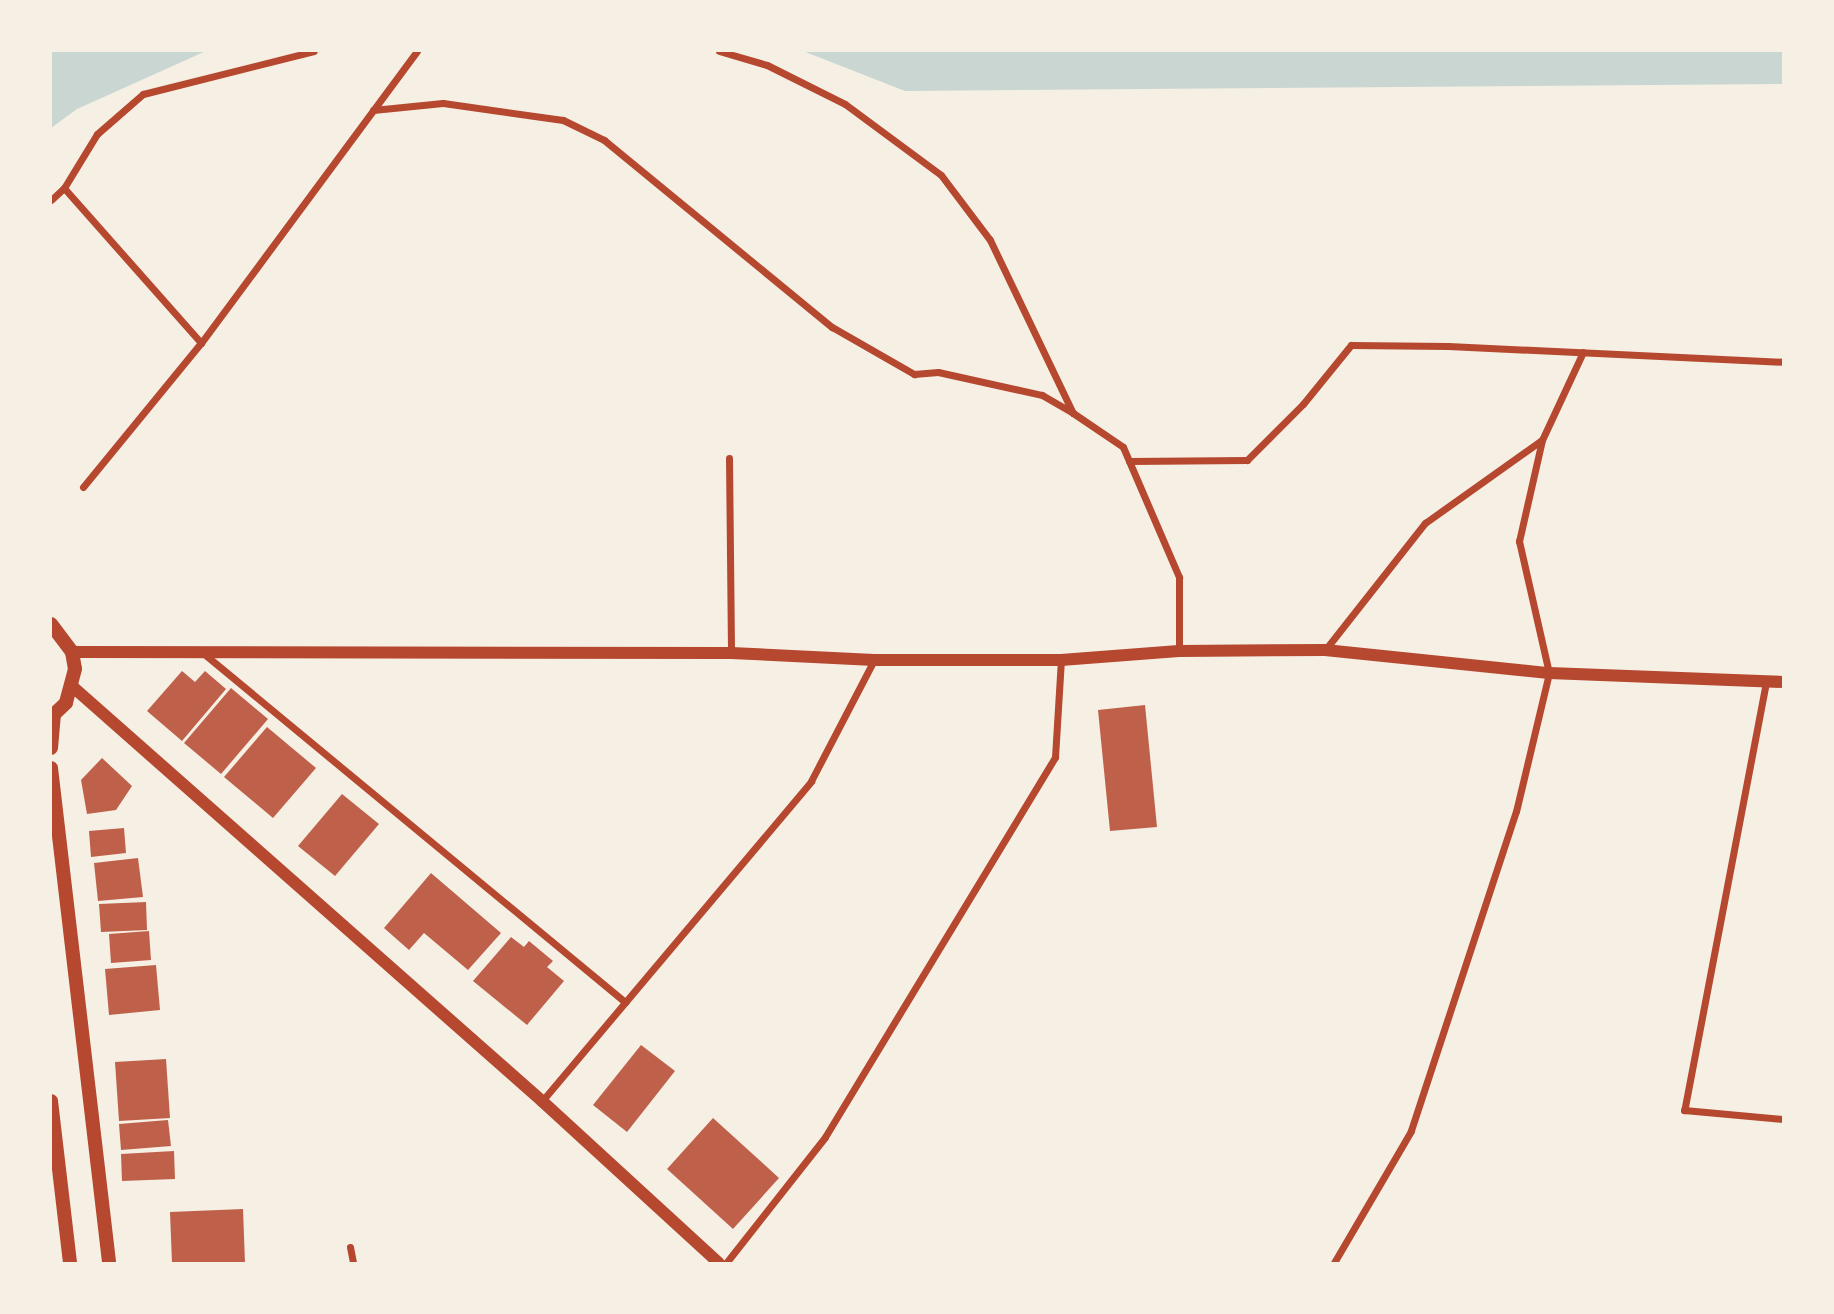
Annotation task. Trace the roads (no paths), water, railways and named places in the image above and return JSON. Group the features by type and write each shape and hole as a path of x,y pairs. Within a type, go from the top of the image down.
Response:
{"main road":[{"path":"51,624 72,652 75,669 73,687 66,703 52,716 51,748"},
{"path":"51,768 109,1263"},
{"path":"51,1101 70,1263"}],"street":[{"path":"51,200 64,188 97,134 143,94 314,51"},
{"path":"83,486 201,343 418,51"},
{"path":"719,51 768,65 845,104 941,175 990,240 1073,413"},
{"path":"373,110 443,103 563,120 604,140 832,327 891,361 914,374 939,372 1042,396 1073,413 1123,447 1179,577 1179,652"},
{"path":"64,188 201,343"},
{"path":"1129,461 1247,460 1303,404 1351,345 1583,352 1783,362"},
{"path":"1335,1263 1411,1130 1516,811 1549,673 1519,541 1542,440 1583,352"},
{"path":"1325,650 1425,523 1542,440"},
{"path":"729,458 731,653"},
{"path":"72,652 731,653 874,660 1061,660 1179,652 1325,650 1549,673 1783,682"},
{"path":"202,652 625,1002"},
{"path":"542,1101 811,781 874,660"},
{"path":"726,1263 825,1137 1055,757 1061,660"},
{"path":"1766,682 1684,1110 1783,1119"},
{"path":"73,687 542,1101 719,1263"},
{"path":"350,1247 353,1263"}]}
